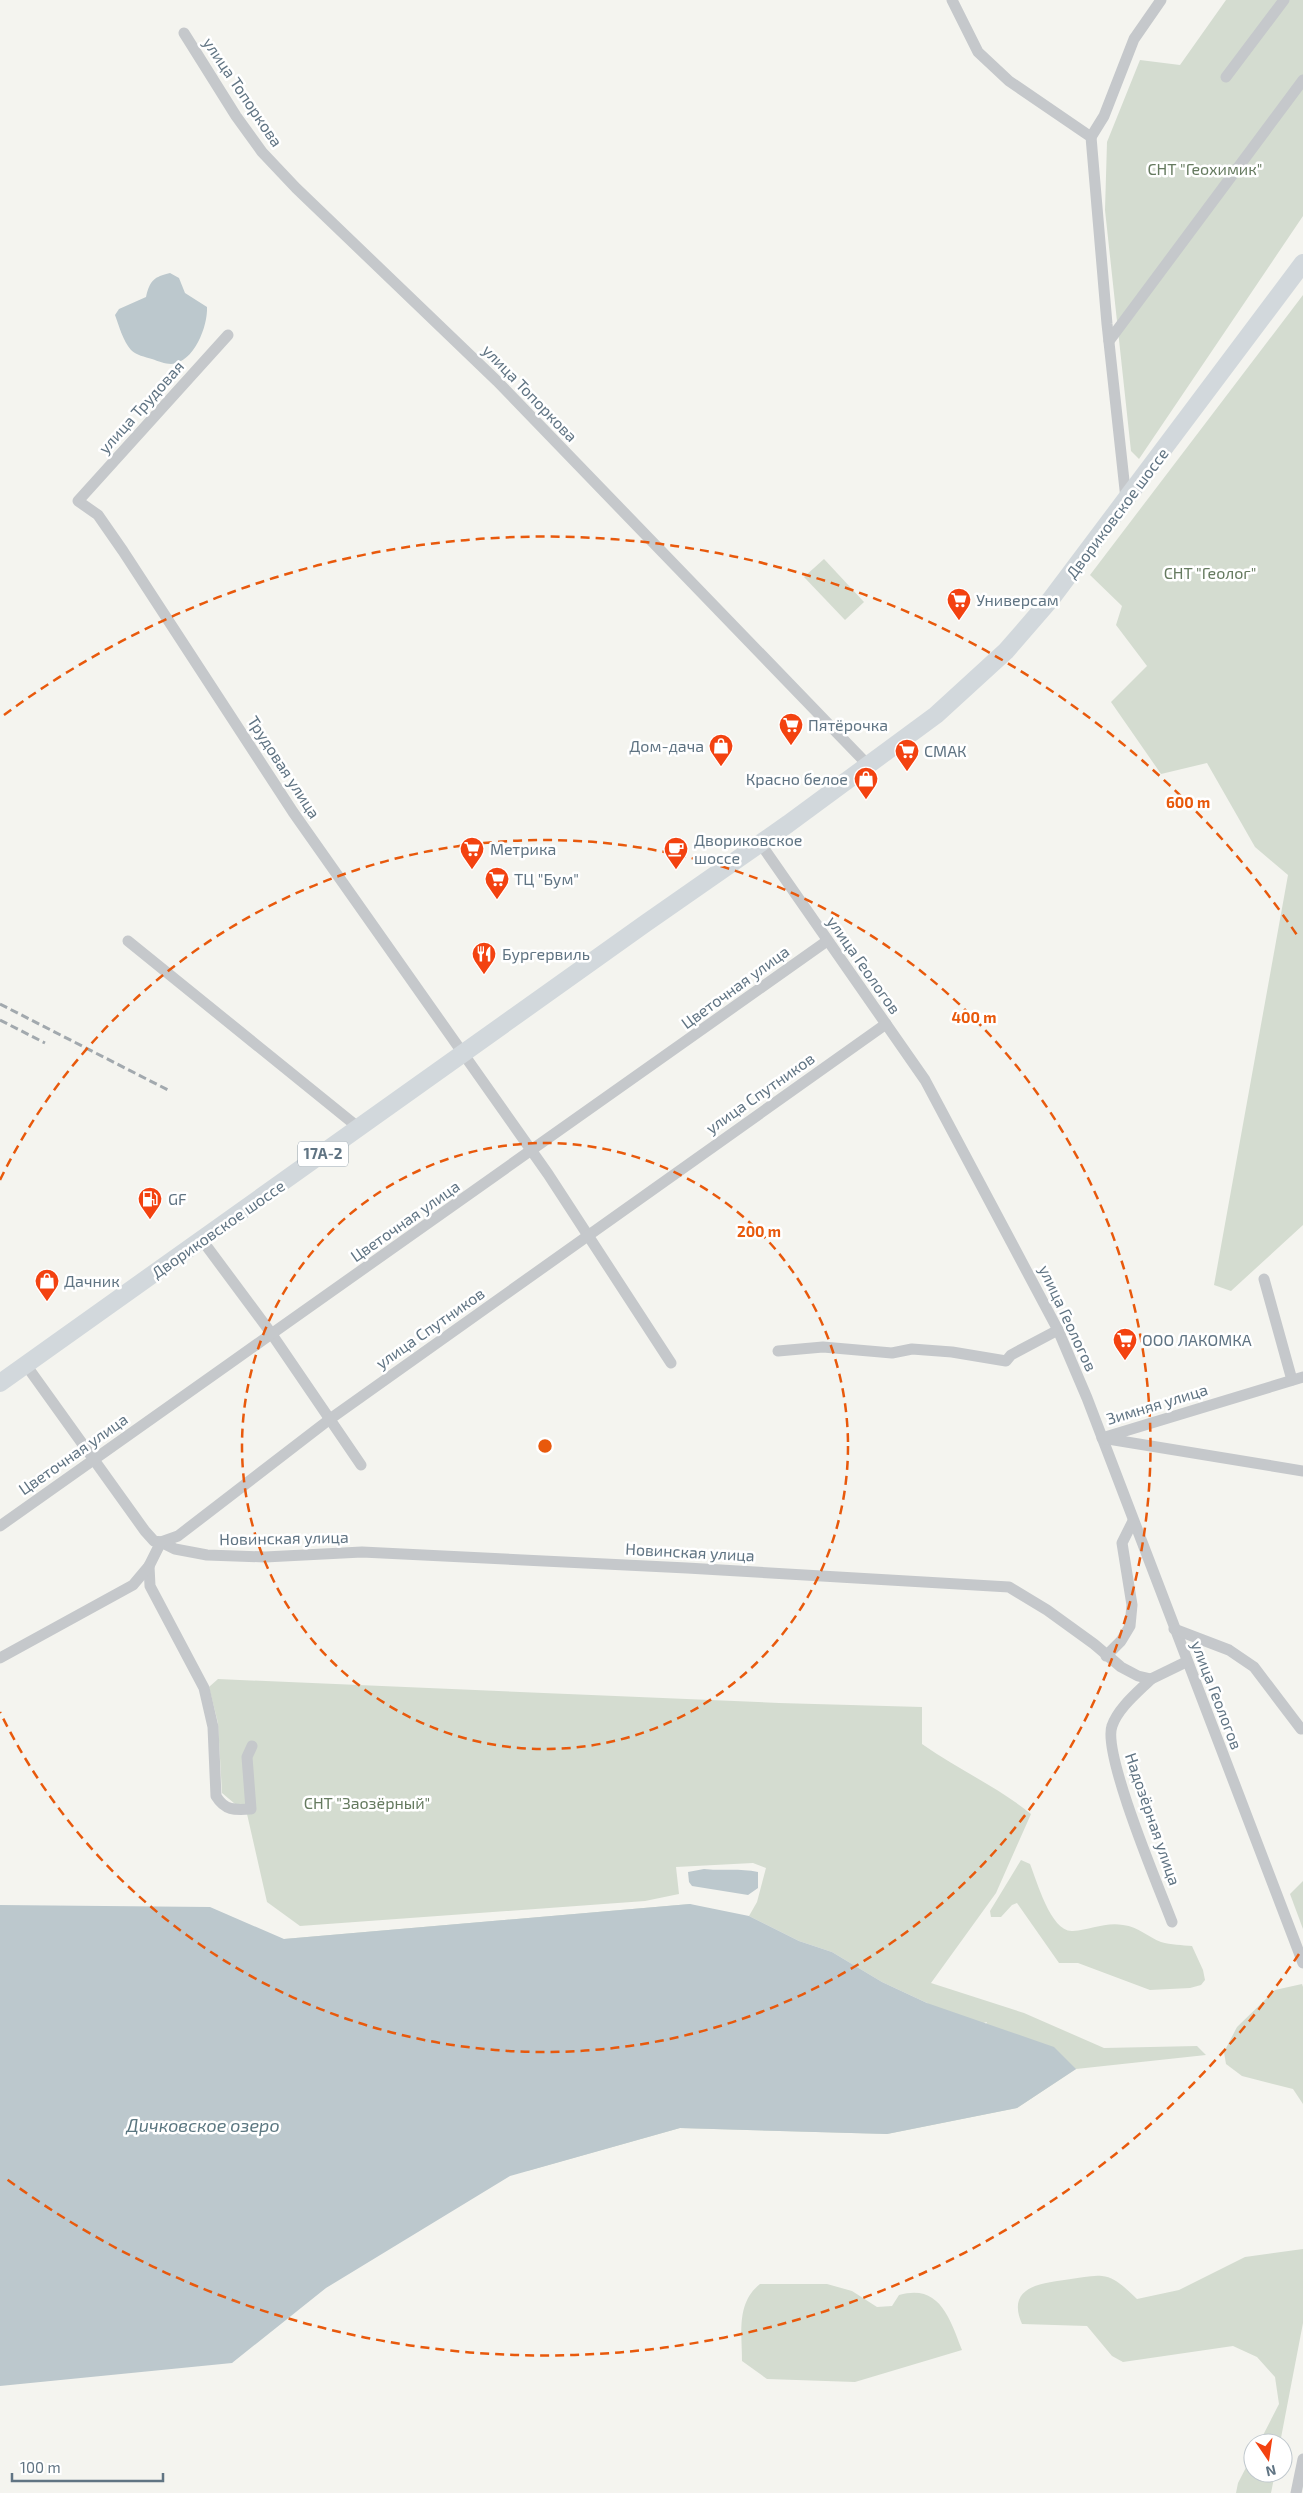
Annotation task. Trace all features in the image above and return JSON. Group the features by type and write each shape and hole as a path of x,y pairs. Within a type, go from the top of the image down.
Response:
{"main road":[{"name":"Двориковское шоссе","path":"0,1384 760,843 936,714 1006,650 1051,599 1127,501 1303,263"}],"street":[{"path":"952,0 978,52 1009,81 1092,137"},
{"path":"1127,501 1109,341 1092,137 1104,116 1134,39 1161,0"},
{"path":"1226,77 1284,0"},
{"name":"улица Топоркова","path":"184,33 236,116 269,159 497,381 655,547 868,765"},
{"path":"1109,341 1245,161 1264,131 1303,80"},
{"name":"улица Трудовая","path":"78,500 228,336"},
{"name":"Трудовая улица","path":"78,500 98,516 113,537 294,812 533,1152 671,1363"},
{"name":"улица Геологов","path":"760,843 827,942 926,1080 1058,1330 1102,1438 1186,1662 1303,1963"},
{"path":"128,941 359,1128"},
{"name":"Цветочная улица","path":"0,1526 271,1333 533,1152 827,942"},
{"name":"улица Спутников","path":"161,1542 178,1536 330,1419 886,1024"},
{"path":"202,1240 271,1333 361,1465"},
{"path":"1264,1279 1297,1378"},
{"path":"778,1351 823,1347 892,1353 912,1349 952,1352 1006,1361 1016,1352 1058,1330"},
{"name":"Новинская улица","path":"26,1365 145,1531 154,1541 161,1542 175,1549 207,1555 265,1557 362,1552 687,1568 1009,1587 1047,1610 1106,1656 1138,1676 1151,1679"},
{"name":"Зимняя улица","path":"1102,1438 1297,1378"},
{"name":"Зимняя улица","path":"1102,1438 1303,1471"},
{"path":"1106,1656 1122,1640 1130,1626 1132,1606 1122,1544 1124,1535 1133,1520"},
{"path":"0,1658 133,1584 149,1566 161,1542"},
{"path":"149,1566 150,1586 204,1688 213,1727 216,1796 221,1805 233,1810 251,1809 247,1757 252,1746"},
{"path":"1174,1629 1228,1650 1254,1666 1301,1729"},
{"path":"1151,1679 1186,1662"},
{"name":"Надозёрная улица","path":"1151,1679 1126,1705 1112,1724 1109,1736 1118,1774 1172,1922"},
{"path":"1296,2493 1303,2459"}],"green space":[{"name":"СНТ \"Геохимик\"","path":"1226,0 1303,0 1303,216 1139,459 1131,451 1105,210 1107,142 1140,60 1180,65"},
{"name":"СНТ \"Геолог\"","path":"1303,295 1303,1225 1231,1291 1214,1285 1288,875 1255,847 1207,763 1161,774 1111,702 1147,666 1116,625 1122,606 1090,575"},
{"path":"824,559 864,602 845,620 804,577"},
{"name":"СНТ \"Заозёрный\"","path":"218,1679 779,1703 922,1707 922,1744 1005,1795 1031,1814 996,1893 931,1983 1024,2013 1104,2048 1197,2046 1206,2055 1076,2069 1017,2108 887,2134 680,2128 527,2171 284,1939 690,1904 972,2052 987,2022 959,2030 927,2003 882,1982 832,1952 799,1941 749,1916 757,1902 766,1868 753,1863 676,1867 679,1894 645,1901 300,1926 267,1902 247,1814 222,1793 218,1723 209,1687"},
{"path":"1021,1860 1030,1864 1046,1905 1058,1924 1065,1929 1073,1931 1116,1924 1134,1928 1161,1942 1192,1946 1203,1970 1205,1980 1201,1985 1190,1988 1150,1990 1078,1963 1059,1963 1017,1903 1012,1905 1001,1917 991,1917 990,1911"},
{"path":"1303,1881 1303,1929 1290,1894"},
{"path":"1302,1984 1303,2104 1293,2089 1242,2076 1226,2064 1224,2052 1237,2027 1275,1990"},
{"path":"1303,2249 1303,2323 1282,2433 1264,2433 1279,2404 1275,2377 1257,2357 1233,2346 1123,2362 1112,2356 1087,2326 1022,2324 1018,2311 1019,2301 1023,2294 1030,2288 1050,2282 1090,2276 1107,2277 1121,2284 1137,2299 1179,2290 1245,2257"},
{"path":"760,2284 827,2284 852,2291 877,2307 892,2306 899,2295 924,2294 934,2299 948,2316 962,2350 855,2382 767,2379 742,2361 741,2329 744,2309 752,2292"},
{"path":"1243,2473 1243,2483 1273,2483 1271,2493 1236,2493"}],"water":[{"path":"170,273 179,278 185,293 207,307 205,324 193,351 179,362 171,364 141,356 131,350 123,338 115,315 119,309 146,297 149,287 154,280"},
{"path":"704,1869 758,1872 758,1888 748,1895 692,1886 689,1882 688,1872"},
{"name":"Дичковское озеро","path":"690,1904 749,1916 799,1941 832,1952 882,1982 927,2003 1054,2047 1076,2069 1017,2108 887,2134 680,2128 510,2176 326,2288 232,2363 0,2386 0,1905 210,1907 284,1939"}],"railway":[{"path":"0,1004 168,1090"},
{"path":"0,1020 45,1043"}],"place":[{"name":"Универсам","path":"959,621"},
{"name":"Пятёрочка","path":"791,746"},
{"name":"Дом-дача","path":"721,767"},
{"name":"СМАК","path":"907,772"},
{"name":"Красно белое","path":"866,800"},
{"name":"Метрика","path":"472,870"},
{"name":"Двориковское шоссе","path":"676,870"},
{"name":"ТЦ \"Бум\"","path":"497,900"},
{"name":"Бургервиль","path":"484,975"},
{"name":"GF","path":"150,1220"},
{"name":"Дачник","path":"47,1302"},
{"name":"ООО ЛАКОМКА","path":"1125,1361"}]}
